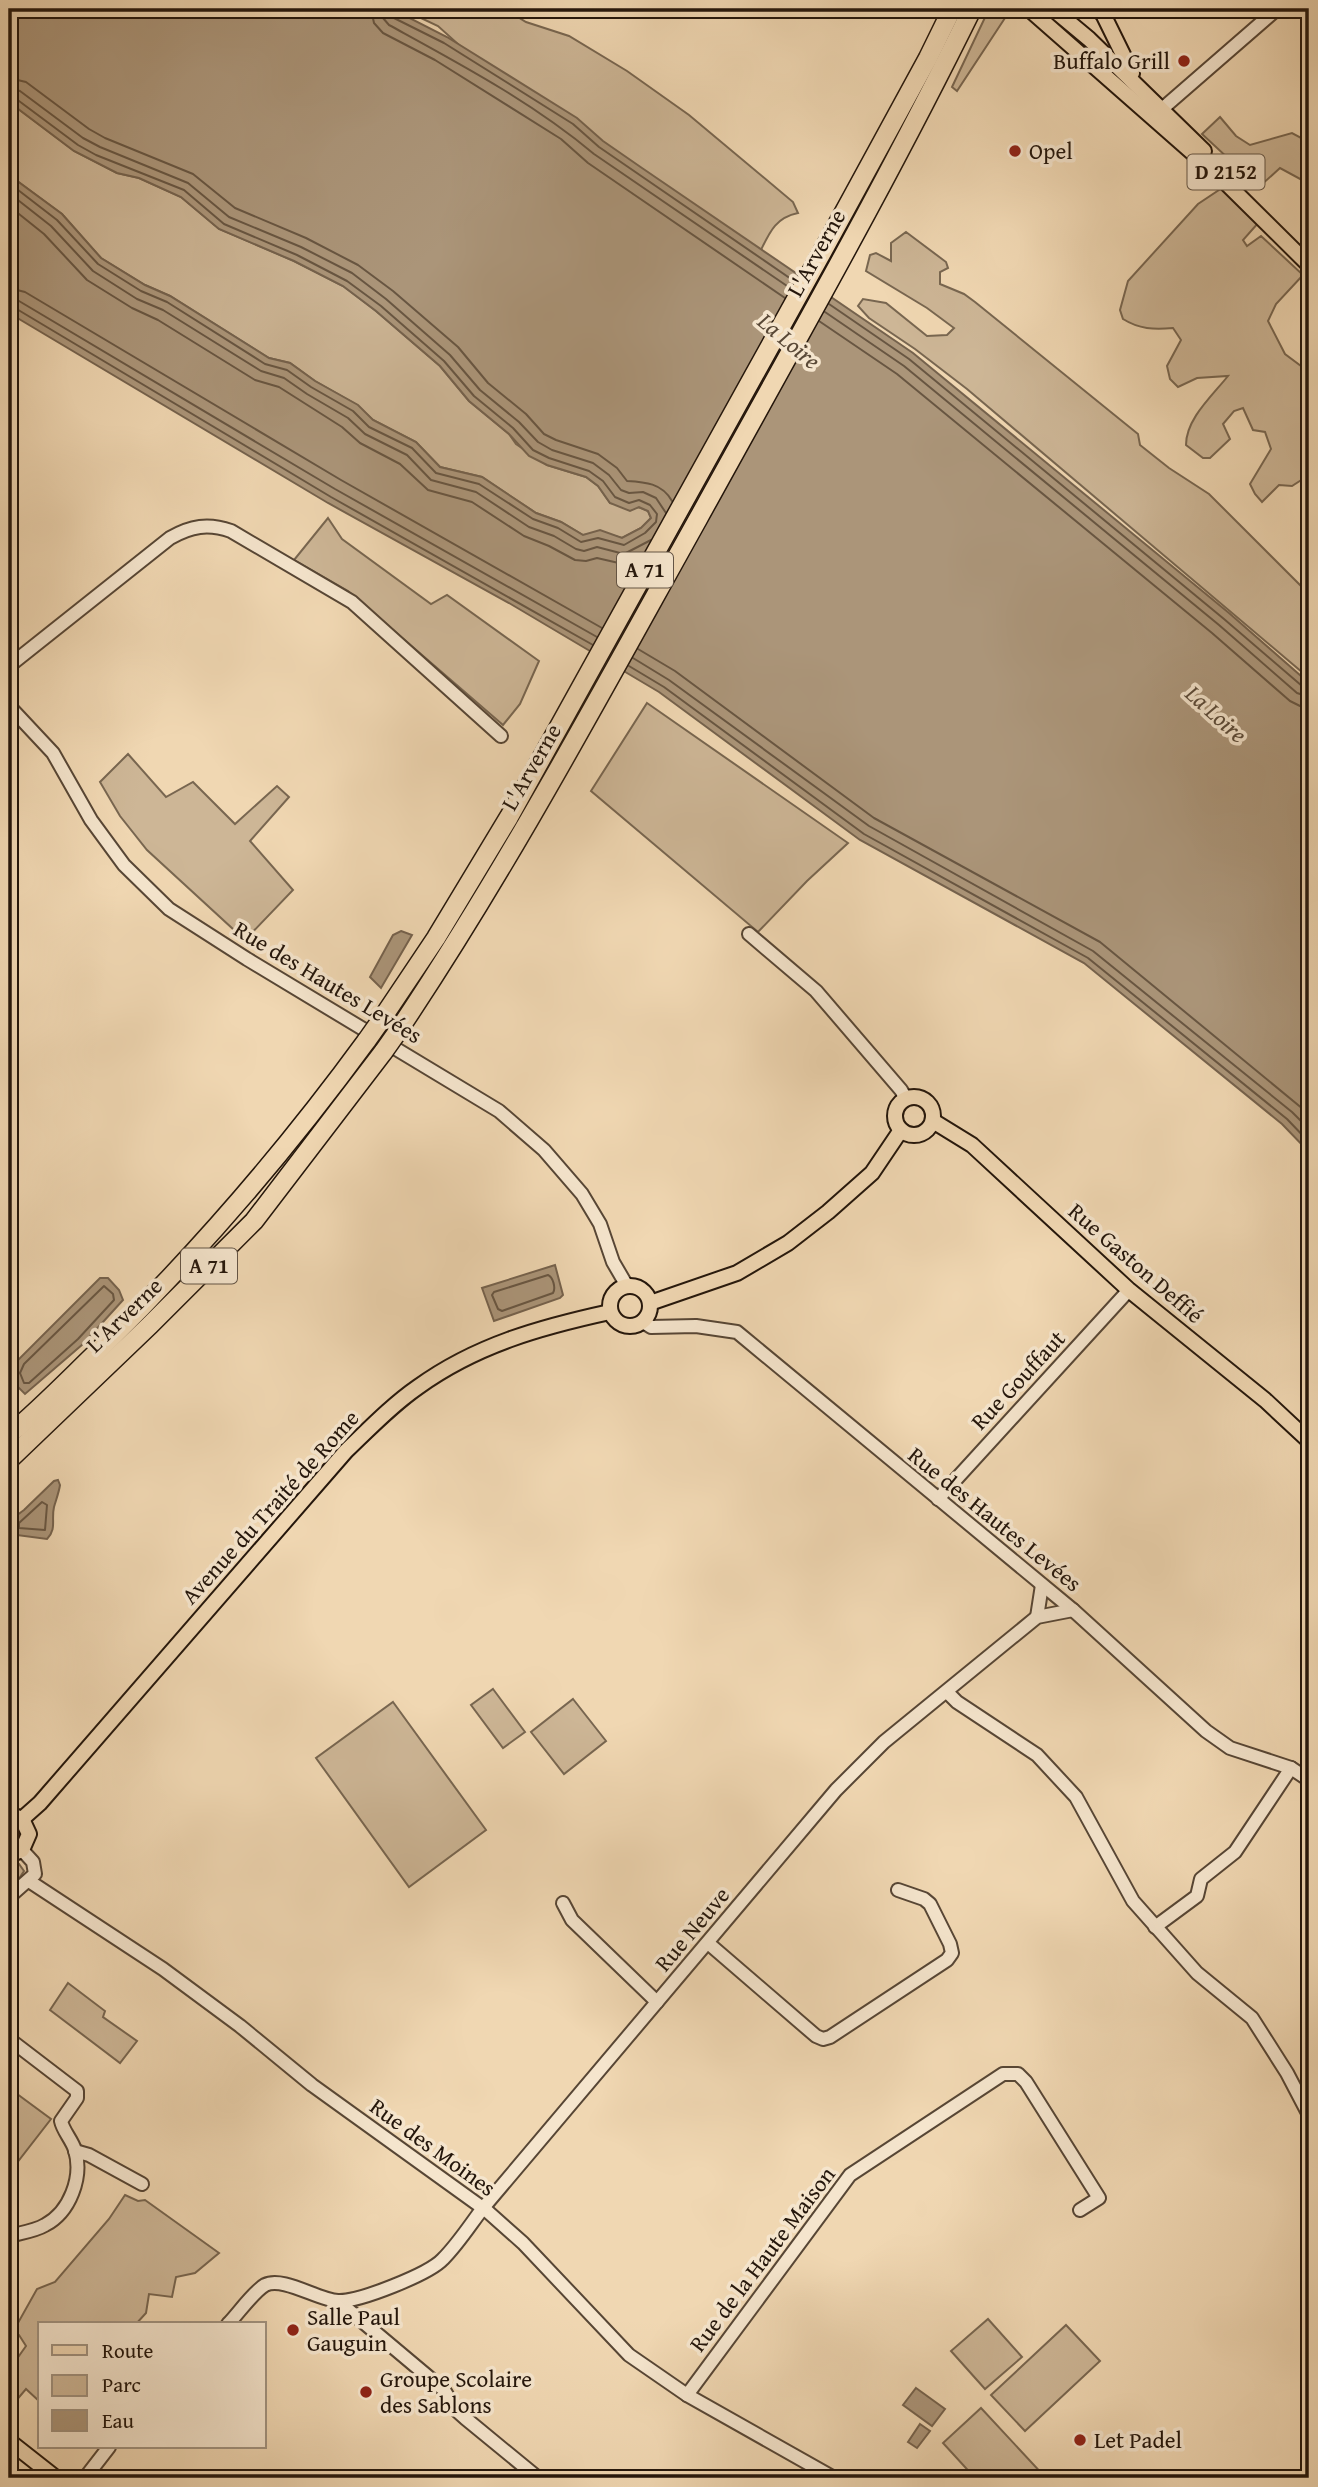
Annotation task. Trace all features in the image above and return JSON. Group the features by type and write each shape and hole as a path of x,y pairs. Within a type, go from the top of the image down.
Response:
{"highway":[{"name":"L'Arverne","path":"9,1435 137,1314 241,1200 315,1110 379,1023 473,878 856,188 952,9"},
{"name":"L'Arverne","path":"9,1460 254,1221 396,1034 495,879 593,708 922,110 972,9"}],"main road":[{"name":"D 2152","path":"1053,9 1089,39 1162,109 1309,255"},
{"name":"D 2152","path":"1035,11 1067,44 1219,176 1309,265"},
{"path":"1067,44 1089,39 1101,26 1101,11"},
{"path":"1101,11 1142,90"},
{"path":"915,1098 925,1101 932,1110 933,1121 921,1134 911,1135 901,1130 896,1123 895,1114 906,1099 915,1098"},
{"name":"Rue Gaston Deffié","path":"933,1121 972,1145 1129,1290 1265,1400 1309,1441"},
{"path":"650,1303 737,1273 788,1242 828,1212 872,1173 901,1130"},
{"path":"634,1286 645,1292 650,1303 649,1314 643,1322 631,1327 618,1323 610,1312 613,1295 622,1287 634,1286"},
{"name":"Avenue du Traité de Rome","path":"15,1816 40,1803 346,1451 377,1421 416,1388 478,1351 519,1335 610,1312"},
{"path":"15,1816 29,1834 15,1852"},
{"path":"9,2441 57,2478"},
{"path":"9,2448 44,2478"}],"street":[{"path":"1162,109 1278,9"},
{"path":"9,666 170,538 192,528 212,525 231,531 352,602 501,736"},
{"name":"Rue des Hautes Levées","path":"9,706 53,753 91,820 124,865 169,909 499,1111 544,1150 582,1194 600,1224 613,1262 627,1286"},
{"path":"749,934 816,991 906,1099"},
{"name":"Rue Gouffaut","path":"938,1499 1129,1290"},
{"name":"Rue des Hautes Levées","path":"643,1322 651,1327 696,1326 737,1332 1073,1609 1206,1731 1230,1748 1291,1768 1309,1780"},
{"path":"1042,1585 1037,1617 1073,1609"},
{"name":"Rue Neuve","path":"338,2301 383,2290 442,2261 483,2208 836,1790 884,1742 1037,1617"},
{"path":"947,1692 957,1702 1037,1755 1076,1797 1133,1901 1197,1973 1252,2018 1287,2073 1309,2115"},
{"path":"1155,1927 1197,1896 1200,1879 1235,1852 1291,1768"},
{"path":"9,1897 35,1874 30,1858 15,1852"},
{"name":"Rue des Moines","path":"27,1883 163,1969 240,2026 312,2085 483,2208 523,2243 629,2355 687,2395 834,2478"},
{"path":"708,1943 816,2036 823,2039 936,1967 952,1953 930,1904 925,1899 898,1890"},
{"path":"563,1903 572,1920 657,2002"},
{"path":"9,2039 74,2087 77,2098 61,2121 75,2151 77,2179 61,2213 44,2226 9,2236"},
{"name":"Rue de la Haute Maison","path":"687,2395 850,2175 1003,2074 1018,2074 1026,2082 1099,2198 1080,2210"},
{"path":"75,2151 79,2150 142,2184"},
{"path":"230,2322 261,2289 271,2284 281,2284 338,2301 444,2390 456,2410 538,2478"},
{"path":"85,2478 108,2448"}],"green space":[{"path":"402,9 505,9 526,22 569,36 627,71 689,115 793,202 798,213 778,223 759,254 479,63 438,26"},
{"path":"989,9 1001,9 1005,18 957,91 952,87"},
{"path":"9,102 74,151 117,173 139,178 181,197 219,229 294,261 343,286 440,366 469,401 509,434 516,444 547,465 586,477 598,486 610,503 638,507 648,511 651,518 641,528 622,538 604,533 583,535 561,522 536,513 482,477 440,467 416,442 373,420 357,405 290,363 269,358 170,296 145,285 101,258 62,214 9,175"},
{"path":"1220,117 1236,136 1250,145 1292,133 1303,139 1309,134 1309,174 1302,180 1280,168 1259,187 1202,134"},
{"path":"1222,188 1259,222 1243,240 1247,246 1261,236 1303,275 1276,304 1268,321 1285,354 1309,372 1309,475 1292,486 1279,485 1262,502 1250,484 1271,449 1265,432 1253,430 1243,408 1234,411 1223,424 1230,439 1210,458 1203,458 1186,445 1187,435 1195,417 1228,376 1197,378 1178,387 1170,379 1167,366 1181,340 1173,328 1153,329 1135,325 1123,319 1120,310 1128,281 1198,204"},
{"path":"906,232 946,262 948,268 940,272 940,284 975,302 1138,434 1140,445 1209,494 1309,594 1309,678 967,389 869,318 858,306 863,299 886,303 927,336 947,335 954,328 927,308 866,271 870,255 876,253 891,261 891,243"},
{"path":"328,518 342,539 431,604 447,595 539,661 520,704 503,725 348,591 294,560"},
{"path":"647,703 848,843 758,932 591,791"},
{"path":"128,754 166,797 193,782 235,824 277,786 289,797 250,841 293,890 245,940 147,850 120,816 100,782"},
{"path":"493,1689 525,1732 503,1748 471,1705"},
{"path":"573,1699 606,1741 564,1774 531,1732"},
{"path":"393,1702 486,1830 409,1887 316,1758"},
{"path":"9,1864 19,1864 24,1871 9,1894"},
{"path":"68,1983 105,2011 103,2017 137,2041 120,2063 50,2010"},
{"path":"9,2088 51,2119 9,2173"},
{"path":"125,2195 138,2201 145,2200 219,2253 195,2273 176,2277 172,2297 149,2294 146,2313 138,2322 38,2322 38,2400 26,2389 9,2409 9,2370 26,2346 19,2335 9,2331 9,2318 18,2323 37,2289 55,2282 109,2219"},
{"path":"988,2319 1022,2357 985,2389 951,2351"},
{"path":"1066,2325 1100,2361 1025,2431 991,2395"},
{"path":"981,2408 1046,2478 975,2478 943,2443"}],"water":[{"name":"La Loire","path":"9,9 392,9 447,37 577,118 603,141 913,353 1229,613 1309,683 1309,1152 1282,1124 1084,963 860,840 659,692 509,603 328,503 9,313 9,175 62,214 101,258 145,285 170,296 269,358 290,363 315,381 358,405 373,420 416,442 440,467 482,477 536,513 561,522 583,535 600,530 622,538 641,528 651,518 648,511 639,507 630,511 610,503 598,486 586,477 547,465 529,456 509,434 469,401 440,366 343,286 294,261 219,229 181,197 139,178 117,173 74,151 9,102"},
{"path":"401,931 412,935 381,988 370,977 393,935"},
{"path":"555,1265 563,1295 560,1298 494,1321 482,1288"},
{"path":"100,1278 108,1278 119,1290 123,1300 83,1344 25,1394 16,1385 12,1372 18,1360"},
{"path":"58,1480 60,1485 54,1507 53,1528 47,1539 17,1535 9,1538 9,1521"},
{"path":"916,2388 945,2409 932,2426 903,2405"},
{"path":"920,2424 930,2431 917,2448 908,2442"}],"place":[{"name":"Buffalo Grill","path":"1184,61"},
{"name":"Opel","path":"1015,151"},
{"name":"Salle Paul Gauguin","path":"293,2330"},
{"name":"Groupe Scolaire des Sablons","path":"366,2392"},
{"name":"Let Padel","path":"1080,2440"}]}
